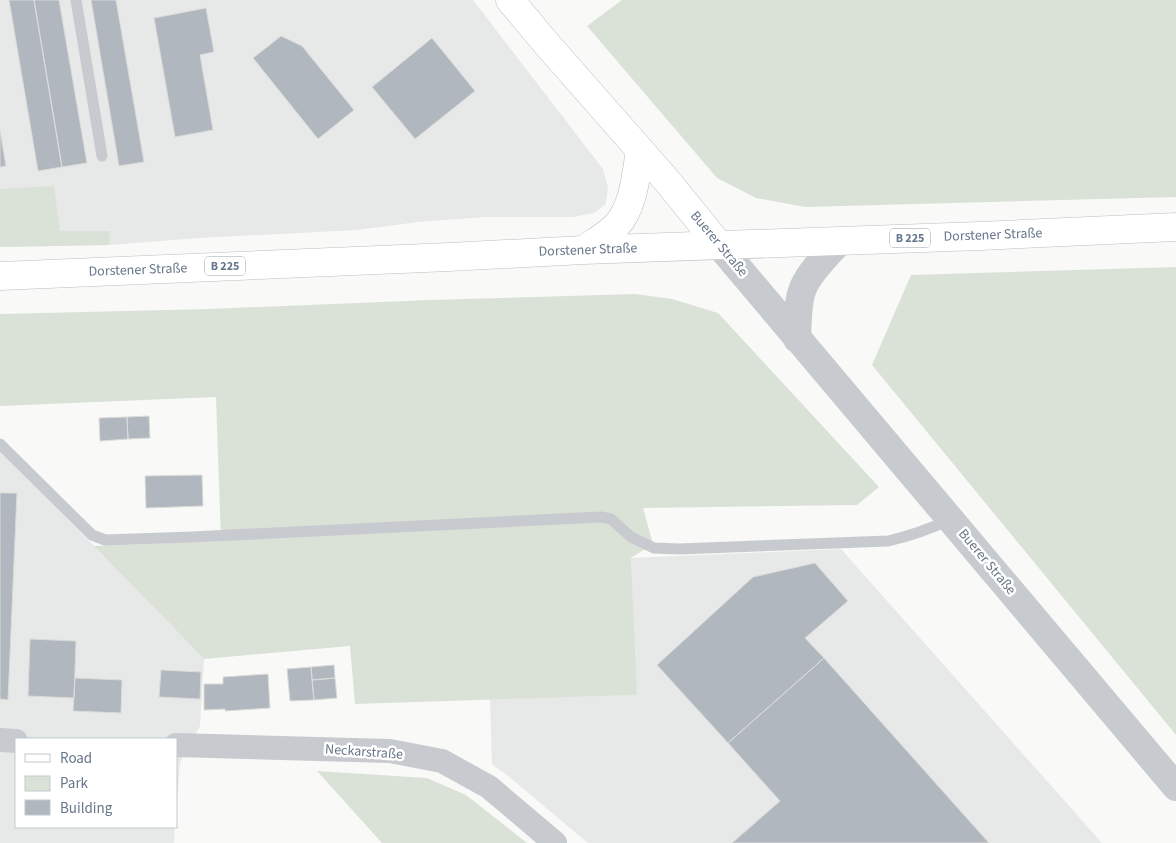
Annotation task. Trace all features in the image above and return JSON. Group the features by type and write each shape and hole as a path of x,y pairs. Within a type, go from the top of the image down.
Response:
{"main road":[{"name":"Buerer Straße","path":"510,0 668,182 719,245"},
{"path":"583,250 618,224 630,204 640,150"},
{"name":"Dorstener Straße","path":"0,276 439,258 583,250 990,236 1176,226"}],"street":[{"path":"797,339 798,311 804,287 816,267 840,241"},
{"name":"Buerer Straße","path":"719,245 1176,787"},
{"path":"0,740 15,741"},
{"name":"Neckarstraße","path":"178,745 390,751 442,762 489,788 555,843"}],"lane":[{"path":"76,0 102,156"},
{"path":"0,444 92,535 105,540 601,517 611,519 632,537 654,548 679,549 888,541 909,536 951,519"}],"shaded area":[{"path":"0,0 473,0 603,169 608,187 606,204 594,213 573,217 485,217 418,222 357,230 198,238 109,245 0,247"},
{"path":"0,449 204,659 200,726 180,763 178,788 178,738 15,738 15,828 175,828 174,843 0,843"},
{"path":"841,549 1102,843 588,843 492,764 490,699 636,695 631,558"}],"green space":[{"path":"622,0 1176,0 1176,197 805,207 756,198 717,178 587,26"},
{"path":"54,186 60,231 110,231 109,245 0,247 0,189"},
{"path":"1176,267 1176,735 872,365 911,275"},
{"path":"635,294 672,299 718,313 879,487 857,505 643,508 653,544 631,558 637,695 355,704 350,646 204,659 94,546 221,541 216,397 0,406 0,314 209,309"},
{"path":"317,771 427,778 466,795 527,843 382,843"}],"building":[{"path":"9,0 34,0 62,167 38,171"},
{"path":"34,0 59,0 87,163 62,167"},
{"path":"91,0 116,0 144,162 119,166"},
{"path":"206,8 214,52 200,55 213,130 175,137 154,18"},
{"path":"281,36 302,46 354,110 318,139 253,58"},
{"path":"432,38 475,91 415,139 372,87"},
{"path":"0,130 6,166 0,167"},
{"path":"149,416 150,438 128,439 127,417"},
{"path":"127,417 128,439 100,441 99,418"},
{"path":"202,475 203,506 146,508 145,476"},
{"path":"0,493 17,493 8,700 0,699"},
{"path":"815,563 848,601 805,638 824,658 728,743 657,665 753,577"},
{"path":"30,639 76,641 74,698 28,696"},
{"path":"824,658 989,843 732,843 780,801 728,743"},
{"path":"334,665 335,678 312,680 311,667"},
{"path":"311,667 314,700 290,701 287,669"},
{"path":"161,670 201,672 200,699 159,697"},
{"path":"268,674 270,708 225,711 225,709 204,710 204,684 223,684 223,677"},
{"path":"75,678 122,680 121,713 73,711"},
{"path":"335,678 337,698 314,700 312,680"}]}
